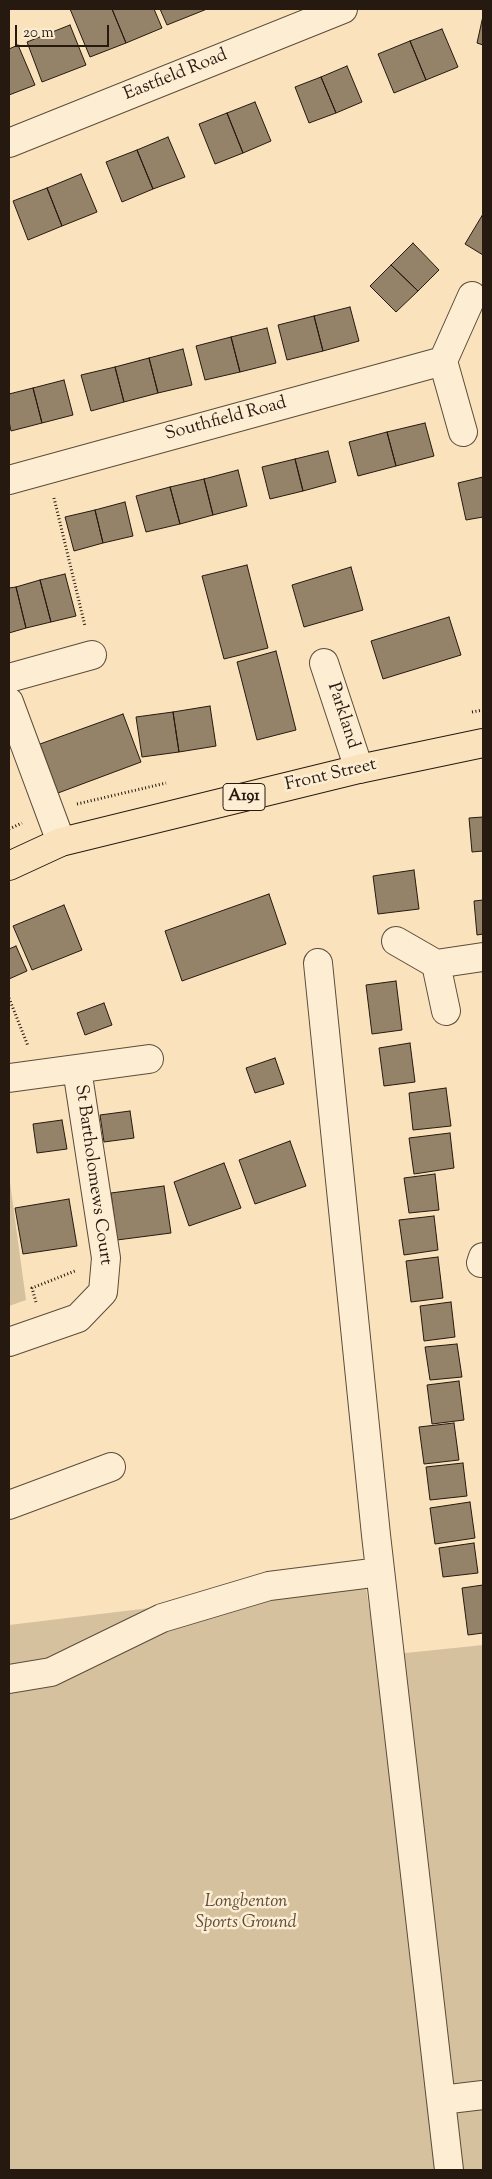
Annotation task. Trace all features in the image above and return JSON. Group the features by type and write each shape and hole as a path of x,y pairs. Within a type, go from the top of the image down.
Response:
{"main road":[{"name":"Front Street","path":"9,866 61,842 359,769 483,743"}],"street":[{"name":"Eastfield Road","path":"9,143 343,9"},
{"path":"463,432 443,361 472,296"},
{"name":"Southfield Road","path":"9,480 47,468 443,361"},
{"path":"9,678 92,655"},
{"name":"Parkland","path":"324,663 359,769"},
{"path":"9,702 61,842"},
{"path":"396,941 436,964 483,956"},
{"path":"318,963 380,1572 449,2170"},
{"path":"436,964 446,1011"},
{"path":"9,1078 149,1059"},
{"name":"St Bartholomews Court","path":"9,1342 78,1318 103,1292 106,1258 77,1069"},
{"path":"9,1505 111,1468"},
{"path":"9,1679 51,1672 162,1618 269,1586 380,1572"},
{"path":"441,2100 483,2095"}],"path":[{"path":"47,468 92,655"},
{"path":"9,998 39,1074"},
{"path":"37,1305 32,1288 76,1271"}],"green space":[{"path":"9,1175 26,1300 9,1306"},
{"name":"Longbenton Sports Ground","path":"365,1582 377,1656 483,1645 483,2170 9,2170 9,1625"}],"building":[{"path":"70,9 112,9 126,43 90,57"},
{"path":"112,9 154,9 162,28 126,43"},
{"path":"160,9 207,9 167,25"},
{"path":"483,16 483,45 477,43"},
{"path":"70,25 86,65 42,82 27,42"},
{"path":"442,29 458,67 426,80 410,41"},
{"path":"410,41 426,80 394,93 378,54"},
{"path":"18,45 35,85 9,95 9,49"},
{"path":"347,66 362,102 336,113 321,77"},
{"path":"321,77 336,113 309,123 295,87"},
{"path":"255,102 271,141 243,153 227,113"},
{"path":"227,113 243,153 215,164 199,124"},
{"path":"168,137 185,177 153,189 137,150"},
{"path":"137,150 153,189 122,202 106,162"},
{"path":"81,174 97,212 62,226 47,188"},
{"path":"47,188 62,226 28,240 13,201"},
{"path":"483,214 483,255 465,244"},
{"path":"413,243 439,270 418,291 391,265"},
{"path":"391,265 418,291 396,312 370,286"},
{"path":"350,307 359,341 323,351 314,316"},
{"path":"314,316 323,351 287,360 278,325"},
{"path":"267,328 276,363 240,372 231,337"},
{"path":"231,337 240,372 205,380 196,346"},
{"path":"183,349 192,385 158,393 149,358"},
{"path":"149,358 158,393 124,402 115,367"},
{"path":"115,367 124,402 91,411 81,375"},
{"path":"64,380 73,415 42,423 33,388"},
{"path":"33,388 42,423 11,431 9,394"},
{"path":"425,423 434,456 396,466 387,432"},
{"path":"387,432 396,466 358,476 349,442"},
{"path":"328,451 336,482 303,491 295,459"},
{"path":"295,459 303,491 270,499 262,467"},
{"path":"238,470 247,506 213,515 204,479"},
{"path":"483,477 483,517 466,520 458,483"},
{"path":"204,479 213,515 180,524 170,487"},
{"path":"170,487 180,524 146,532 136,496"},
{"path":"125,502 133,536 103,543 95,510"},
{"path":"95,510 103,543 74,551 65,517"},
{"path":"247,565 268,648 224,659 202,576"},
{"path":"351,567 363,610 304,627 292,585"},
{"path":"65,574 76,616 51,622 40,580"},
{"path":"40,580 51,622 26,628 16,587"},
{"path":"16,587 26,628 9,633 9,588"},
{"path":"449,617 461,655 383,679 371,641"},
{"path":"276,651 296,730 257,740 237,662"},
{"path":"210,706 216,746 179,752 173,712"},
{"path":"173,712 179,752 142,757 136,717"},
{"path":"123,714 141,762 58,793 40,744"},
{"path":"483,817 483,851 472,852 469,818"},
{"path":"414,870 419,909 378,914 373,876"},
{"path":"269,894 286,944 182,981 165,931"},
{"path":"483,900 483,934 477,935 474,901"},
{"path":"64,905 82,950 32,970 13,926"},
{"path":"16,946 27,971 9,979 9,949"},
{"path":"396,981 402,1030 372,1034 366,985"},
{"path":"104,1003 112,1025 85,1035 77,1013"},
{"path":"410,1043 415,1082 384,1086 379,1048"},
{"path":"275,1058 284,1084 255,1093 246,1068"},
{"path":"446,1088 451,1126 413,1130 409,1093"},
{"path":"130,1111 134,1138 104,1142 100,1115"},
{"path":"62,1120 67,1149 37,1153 33,1124"},
{"path":"450,1133 454,1168 414,1174 409,1138"},
{"path":"290,1141 306,1186 255,1204 239,1160"},
{"path":"224,1163 241,1208 189,1226 174,1182"},
{"path":"435,1174 439,1210 409,1213 404,1178"},
{"path":"164,1186 171,1233 117,1240 111,1193"},
{"path":"69,1199 77,1246 23,1254 15,1208"},
{"path":"434,1216 438,1250 404,1255 399,1220"},
{"path":"438,1257 443,1298 411,1302 406,1261"},
{"path":"451,1302 455,1337 424,1341 420,1306"},
{"path":"457,1344 462,1377 430,1380 425,1347"},
{"path":"459,1381 464,1420 432,1424 427,1385"},
{"path":"454,1423 459,1460 424,1464 419,1427"},
{"path":"463,1463 467,1496 430,1500 426,1467"},
{"path":"470,1502 475,1538 435,1544 430,1508"},
{"path":"474,1543 478,1573 443,1577 439,1548"},
{"path":"483,1585 483,1633 468,1635 462,1588"}]}
